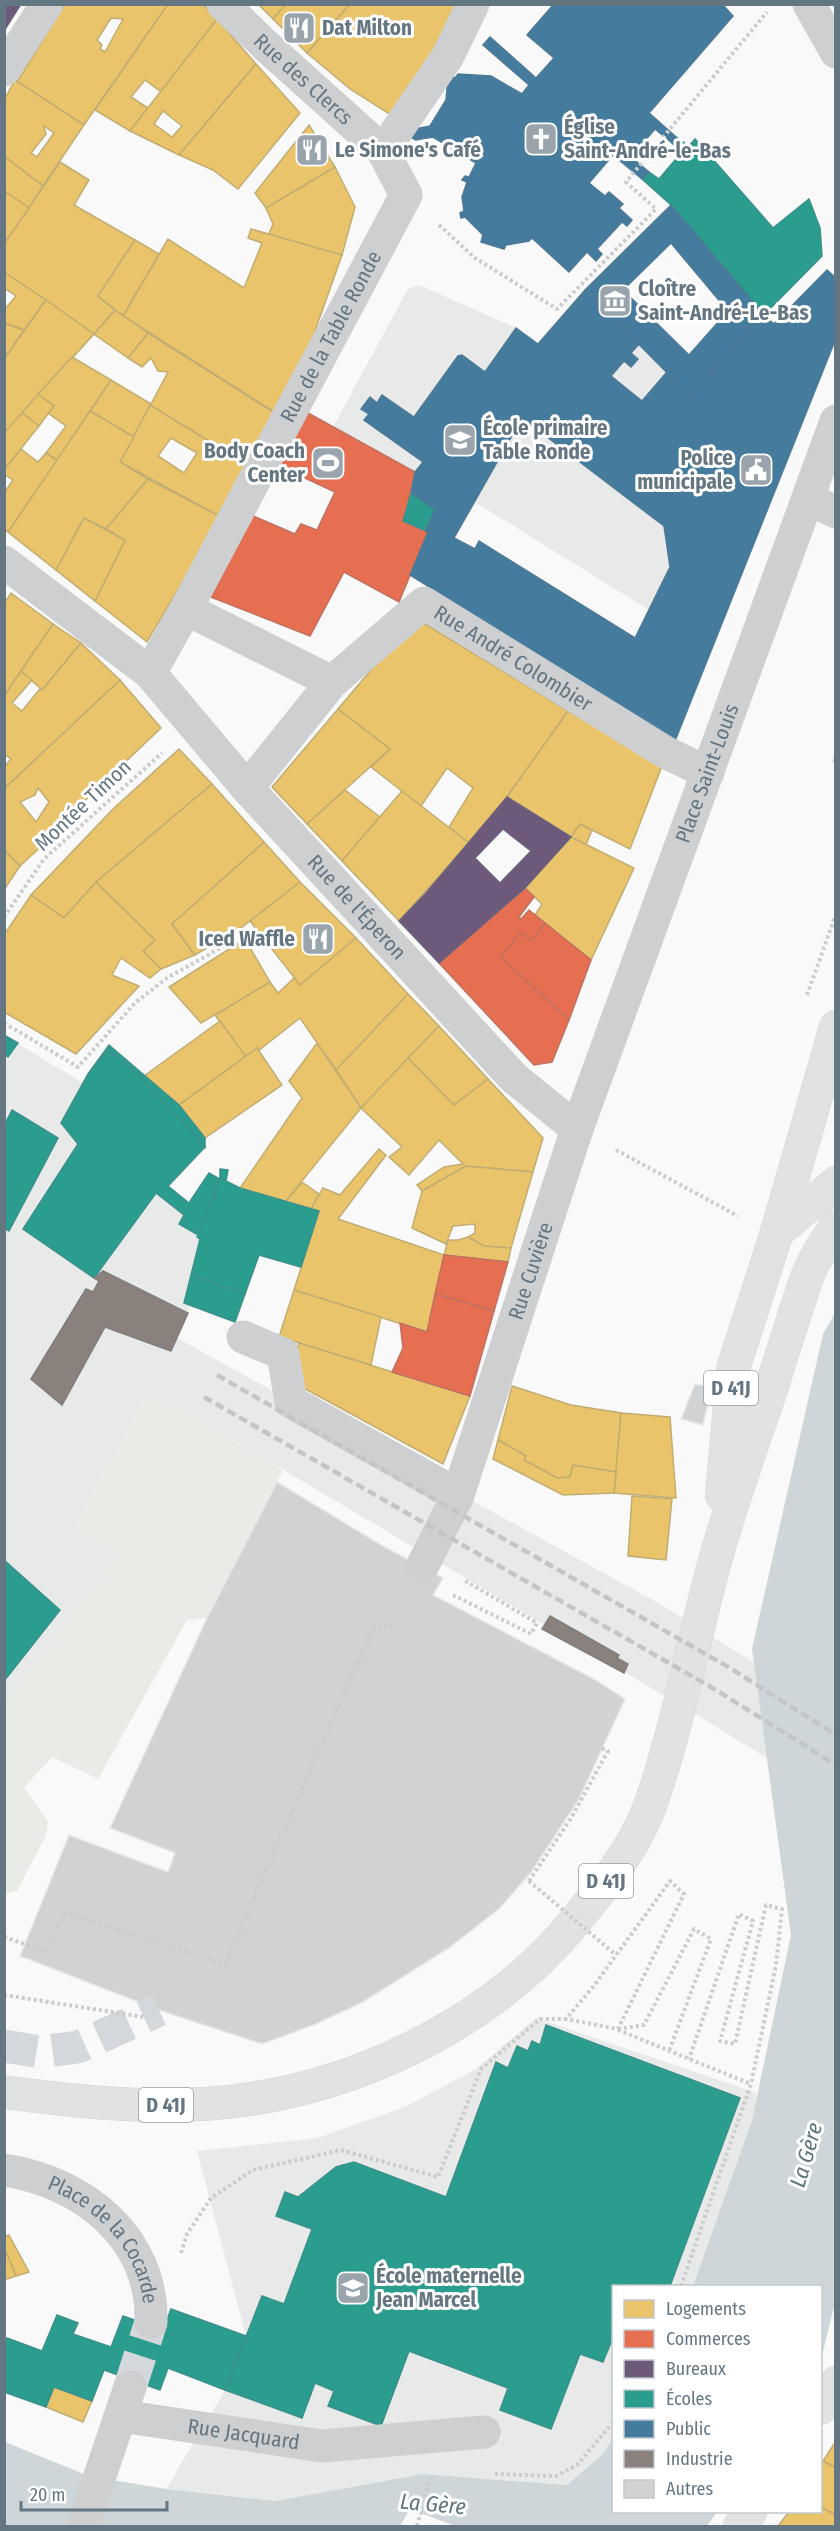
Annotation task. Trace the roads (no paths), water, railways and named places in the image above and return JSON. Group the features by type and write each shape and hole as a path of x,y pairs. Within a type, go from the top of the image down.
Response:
{"main road":[{"name":"D 41J","path":"718,1550 733,1369 777,1232 836,1027"},
{"path":"777,1232 836,1184"},
{"name":"D 41J","path":"4,2092 67,2101 131,2105 205,2104 265,2096 326,2082 377,2064 425,2042 471,2013 509,1985 558,1942 624,1857 649,1807 680,1708 718,1550 809,1270 836,1226"},
{"path":"822,2405 836,2384"},
{"path":"740,2526 749,2513"}],"street":[{"path":"4,70 47,4"},
{"name":"Rue des Clercs","path":"223,4 383,151"},
{"path":"383,151 448,56 473,4"},
{"path":"809,4 836,52"},
{"name":"Rue de la Table Ronde","path":"150,673 406,195 383,151"},
{"name":"Place Saint-Louis","path":"606,1047 708,773 822,506 836,421"},
{"name":"Rue de l'Éperon","path":"4,562 150,673 247,788 514,1077 577,1129"},
{"name":"Rue André Colombier","path":"332,682 424,603 665,752 708,773"},
{"path":"186,609 332,682 247,788"},
{"name":"Rue Cuvière","path":"425,1563 458,1495 577,1129 606,1047"},
{"path":"243,1337 283,1354 291,1402 458,1495"},
{"name":"Place de la Cocarde","path":"18,2173 102,2212 117,2226 132,2247 143,2273 151,2300 151,2322"},
{"name":"Rue Jacquard","path":"83,2526 126,2401 321,2446 484,2432"}],"water":[{"name":"La Gère","path":"835,1313 836,2298 822,2356 822,2285 693,2285 752,2120 791,1935 752,1649 823,1334"},
{"name":"La Gère","path":"612,2440 612,2513 716,2513 707,2526 455,2526 410,2509 400,2526 5,2526 5,2442 89,2476 166,2489 275,2501 423,2474 567,2485 603,2454"}],"tunnel":[{"path":"4,2046 41,2052 78,2047 159,2010"},
{"path":"130,2387 151,2322"}],"railway":[{"path":"217,1375 730,1668 836,1735"},
{"path":"204,1397 716,1690 836,1765"}],"place":[{"name":"Dat Milton","path":"299,28"},
{"name":"Église Saint-André-le-Bas","path":"541,139"},
{"name":"Le Simone's Café","path":"312,150"},
{"name":"Cloître Saint-André-Le-Bas","path":"615,301"},
{"name":"École primaire Table Ronde","path":"460,440"},
{"name":"Body Coach Center","path":"328,463"},
{"name":"Police municipale","path":"756,470"},
{"name":"Iced Waffle","path":"318,939"},
{"name":"École maternelle Jean Marcel","path":"353,2288"}]}
